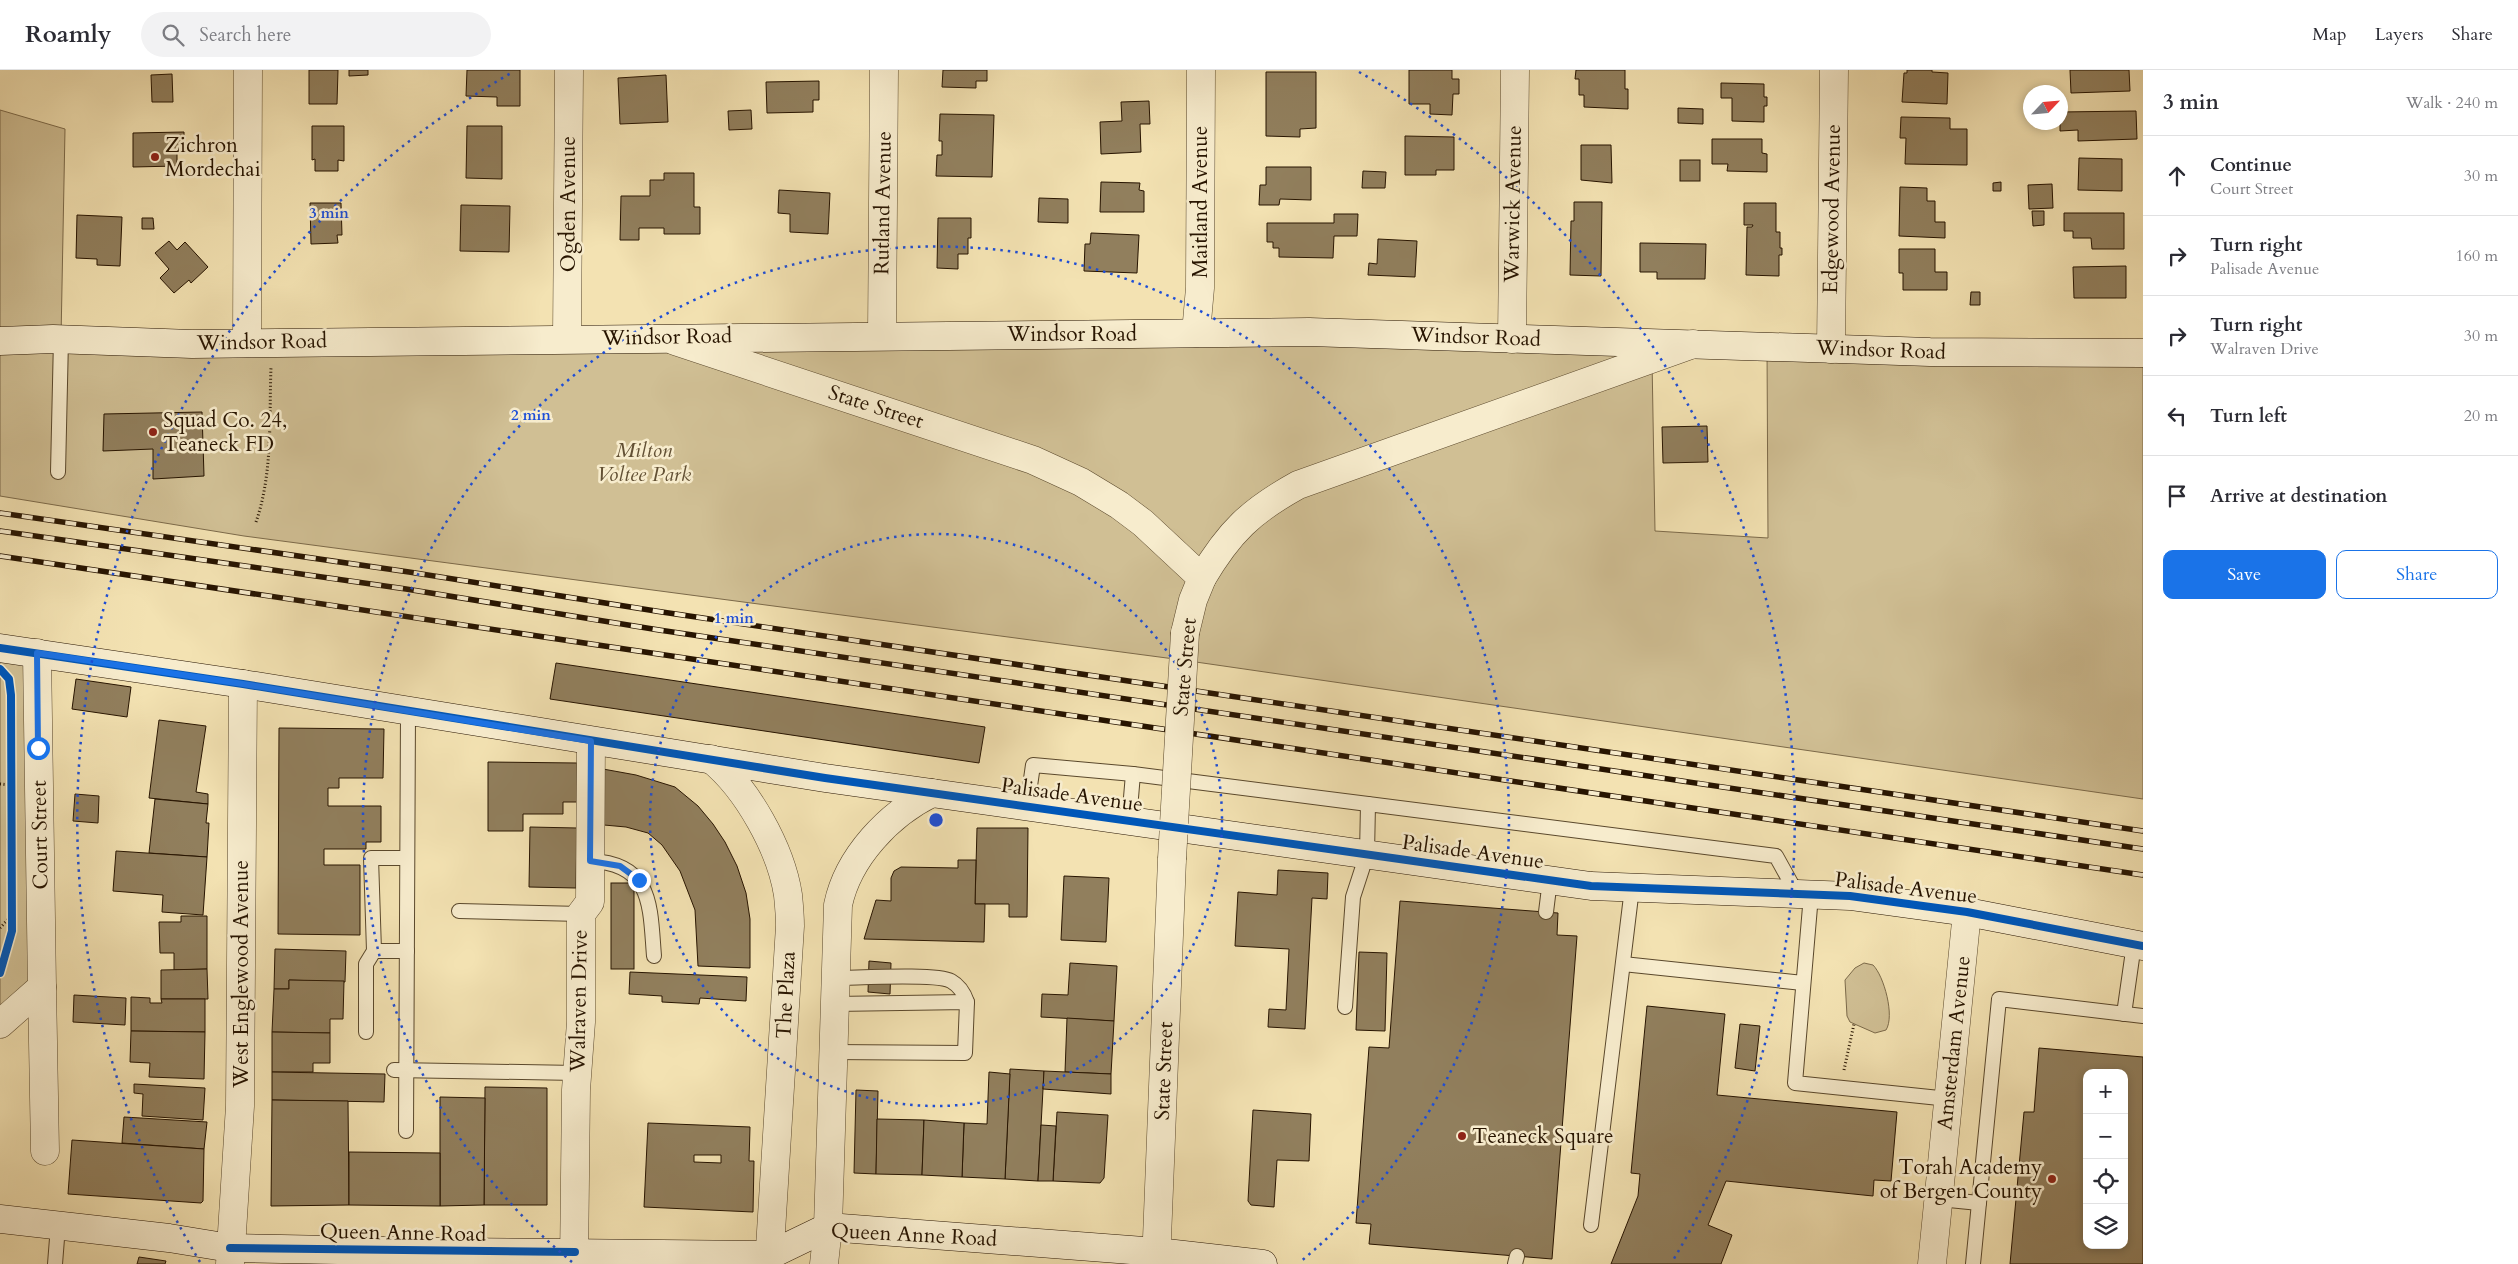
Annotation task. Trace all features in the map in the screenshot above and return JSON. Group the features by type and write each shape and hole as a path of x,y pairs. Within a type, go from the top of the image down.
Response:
{"street":[{"path":"248,70 259,343"},
{"name":"Ogden Avenue","path":"567,338 569,70"},
{"name":"Rutland Avenue","path":"882,336 884,70"},
{"name":"Maitland Avenue","path":"1196,333 1200,288 1201,70"},
{"name":"Warwick Avenue","path":"1512,339 1515,70"},
{"name":"Edgewood Avenue","path":"1831,349 1834,70"},
{"name":"Windsor Road","path":"0,341 61,339 192,344 567,338 1309,332 1930,352 2143,353"},
{"name":"State Street","path":"664,337 1033,460 1081,482 1119,505 1144,523 1202,578 1193,600 1185,633 1172,859 1156,1258"},
{"path":"1202,578 1220,547 1242,522 1268,501 1298,485 1693,344"},
{"name":"Palisade Avenue","path":"0,648 243,684 591,741 932,793 1604,888 1850,896 1967,912 2138,945"},
{"name":"Court Street","path":"37,653 45,1151"},
{"name":"West Englewood Avenue","path":"230,1256 240,1106 243,684"},
{"name":"Walraven Drive","path":"574,1258 581,1022 581,914 590,902 591,741"},
{"name":"The Plaza","path":"711,759 726,772 768,836 788,894 790,926 770,1259"},
{"path":"824,1264 828,1227 838,905 845,879 860,856 892,819 910,804 932,793"},
{"name":"Amsterdam Avenue","path":"1932,1264 1967,912"},
{"path":"0,1024 42,987"},
{"name":"Queen Anne Road","path":"0,1219 169,1238 230,1256 770,1259 828,1227 1156,1258 1249,1263"}],"lane":[{"path":"58,472 61,339"},
{"path":"406,1131 400,1070 407,951 408,712"},
{"path":"1027,807 1033,765 1133,774 1776,856 1804,895 1803,983 1795,1083 1949,1099"},
{"path":"1129,821 1133,774"},
{"path":"1345,1007 1353,897 1368,854 1368,804"},
{"path":"366,1032 366,964 374,951 371,858 407,858"},
{"path":"590,861 620,866 634,874 642,884 651,914 654,956"},
{"path":"1546,912 1550,880"},
{"path":"1590,1225 1632,888"},
{"path":"460,912 581,914"},
{"path":"2124,1014 2138,945"},
{"path":"374,951 407,951"},
{"path":"1622,964 1803,983"},
{"path":"832,1052 965,1053 967,1002 961,989 949,980 933,978 834,991"},
{"path":"834,991 967,1002"},
{"path":"1974,1264 1999,999 2143,1016"},
{"path":"400,1070 578,1073"},
{"path":"1939,1199 1979,1203"},
{"path":"54,1264 58,1226"}],"path":[{"path":"256,522 261,507 268,464 259,343"},
{"path":"0,784 11,781 11,794"},
{"path":"12,906 12,931"},
{"path":"0,928 12,915"},
{"path":"1,969 7,948"},
{"path":"0,957 1,969"},
{"path":"1840,1087 1854,1024"}],"green space":[{"name":"Milton Voltee Park","path":"0,110 65,129 61,339 1693,344 1652,359 1655,531 1768,538 1767,347 2143,353 2143,799 1182,660 244,536 0,496"},
{"path":"0,648 37,653 42,987 0,1024"},
{"path":"1864,963 1873,965 1877,970 1889,1006 1886,1030 1875,1033 1850,1022 1847,1016 1845,980 1855,968"}],"building":[{"path":"309,70 338,70 337,104 309,104"},
{"path":"349,70 368,70 368,75 349,76"},
{"path":"467,70 520,70 520,106 497,106 497,97 466,96"},
{"path":"943,70 987,70 987,81 976,81 976,88 942,87"},
{"path":"1409,70 1452,70 1452,79 1459,79 1459,94 1453,94 1452,115 1430,114 1430,104 1409,104"},
{"path":"1576,70 1625,70 1625,89 1628,89 1628,109 1584,107 1584,95 1579,95 1579,79 1575,79"},
{"path":"1907,70 1932,70 1932,72 1948,73 1947,104 1902,102 1904,73 1907,73"},
{"path":"2070,70 2129,70 2130,91 2071,93"},
{"path":"1266,72 1316,72 1316,128 1300,129 1300,137 1266,136"},
{"path":"172,74 173,102 152,102 151,75"},
{"path":"666,75 668,122 620,124 618,78"},
{"path":"819,81 819,100 813,100 813,112 767,113 766,82"},
{"path":"1721,83 1764,84 1764,97 1767,97 1767,106 1764,106 1764,122 1732,121 1732,98 1721,98"},
{"path":"1149,101 1150,124 1140,124 1141,152 1101,154 1100,122 1122,121 1121,102"},
{"path":"1678,108 1703,109 1703,124 1678,123"},
{"path":"751,110 752,129 729,130 728,111"},
{"path":"2136,111 2137,139 2078,141 2078,130 2060,131 2068,130 2068,112"},
{"path":"940,114 994,115 992,177 936,176 937,155 942,155 942,141 939,141"},
{"path":"1901,117 1950,118 1950,129 1967,129 1967,165 1905,164 1906,138 1900,138"},
{"path":"312,126 344,126 344,161 338,160 338,171 315,171 315,159 312,160"},
{"path":"467,126 502,126 502,179 466,178"},
{"name":"Zichron Mordechai","path":"184,132 184,149 177,149 177,166 133,167 133,133"},
{"path":"1405,136 1454,137 1454,170 1436,170 1436,175 1405,175"},
{"path":"1712,139 1762,139 1762,153 1767,154 1767,172 1727,171 1728,164 1712,164"},
{"path":"1581,145 1611,145 1612,183 1581,180"},
{"path":"2079,158 2122,159 2122,191 2078,190"},
{"path":"1680,160 1700,160 1700,181 1680,181"},
{"path":"1266,167 1311,167 1311,200 1280,199 1279,205 1259,205 1260,185 1266,185"},
{"path":"1363,171 1386,172 1385,188 1362,188"},
{"path":"664,173 694,173 694,207 700,207 700,234 664,234 664,228 639,228 639,240 620,240 621,196 650,196 650,180 664,180"},
{"path":"1101,182 1140,183 1139,190 1144,191 1144,212 1100,212"},
{"path":"2001,182 2001,191 1993,191 1993,183"},
{"path":"2052,184 2053,208 2029,209 2028,185"},
{"path":"1900,187 1927,188 1927,201 1935,201 1935,222 1945,222 1945,238 1899,236"},
{"path":"779,190 830,193 828,234 790,232 790,214 778,213"},
{"path":"1039,198 1068,199 1068,223 1038,222"},
{"path":"1574,202 1602,202 1601,276 1570,275 1571,221 1574,221"},
{"path":"310,203 341,203 342,235 337,235 338,243 311,244"},
{"path":"1744,203 1776,203 1776,232 1780,232 1780,248 1782,248 1782,255 1779,255 1779,276 1746,275 1747,227 1752,227 1753,225 1744,225"},
{"path":"461,205 510,206 509,252 460,251"},
{"path":"2032,211 2044,211 2044,225 2033,226"},
{"path":"2064,213 2124,213 2124,249 2092,249 2091,238 2073,238 2073,231 2064,231"},
{"path":"1334,214 1358,214 1357,236 1334,236 1333,258 1279,257 1279,248 1273,248 1273,242 1267,242 1267,223 1334,223"},
{"path":"77,215 122,217 120,266 97,265 97,259 76,258"},
{"path":"142,218 153,218 154,229 142,229"},
{"path":"938,218 971,218 971,238 968,238 968,254 958,254 958,269 937,268"},
{"path":"1091,233 1139,235 1137,273 1084,271 1085,244 1090,244"},
{"path":"1378,239 1417,241 1415,277 1368,275 1369,263 1377,264"},
{"path":"169,241 177,250 185,242 208,267 191,283 189,280 174,293 160,278 169,269 155,253"},
{"path":"1640,243 1706,244 1705,279 1657,279 1657,272 1640,272"},
{"path":"1899,249 1935,249 1935,272 1947,272 1947,290 1903,290 1903,273 1899,273"},
{"path":"2126,266 2126,298 2074,298 2073,267"},
{"path":"1971,292 1980,292 1980,305 1970,305"},
{"name":"Squad Co. 24, Teaneck FD","path":"202,412 204,476 153,479 153,449 103,451 104,414"},
{"path":"1707,426 1708,462 1663,463 1662,427"},
{"path":"556,663 985,727 979,763 550,699"},
{"path":"76,679 131,687 127,717 72,709"},
{"path":"159,720 206,726 196,792 208,794 208,804 149,798"},
{"path":"279,728 384,729 383,778 339,778 339,788 328,788 328,806 381,806 381,842 366,842 366,849 324,849 324,865 360,865 360,935 278,934"},
{"path":"488,762 577,763 577,802 563,802 563,814 523,814 523,831 488,831"},
{"path":"603,769 636,775 675,787 698,806 713,824 737,866 746,893 750,919 750,968 698,966 695,910 680,871 662,845 648,833 626,827 604,825"},
{"path":"75,794 99,796 98,823 73,821"},
{"path":"155,799 208,804 206,823 209,823 207,857 149,853"},
{"path":"530,827 577,828 576,888 529,887"},
{"path":"977,828 1028,828 1027,917 1009,917 1009,904 975,904"},
{"path":"116,851 207,857 203,915 162,912 163,895 113,891"},
{"path":"958,860 976,860 975,904 985,904 984,942 864,939 876,900 891,901 891,878 894,871 901,867 958,868"},
{"path":"1278,870 1328,873 1327,899 1312,898 1305,1029 1268,1027 1269,1009 1286,1010 1289,949 1235,946 1238,892 1277,895"},
{"path":"1064,876 1109,878 1106,942 1061,940"},
{"path":"611,883 634,883 634,969 611,969"},
{"name":"Teaneck Square","path":"1400,901 1558,913 1557,935 1577,936 1552,1259 1369,1244 1371,1224 1356,1223 1369,1047 1389,1048"},
{"path":"181,916 207,916 207,969 174,970 174,953 160,953 159,922 181,922"},
{"path":"275,949 346,951 345,982 289,980 289,989 274,989"},
{"path":"1359,952 1387,953 1385,1031 1356,1030"},
{"path":"869,961 891,963 890,994 868,992"},
{"path":"1070,963 1117,966 1114,1021 1041,1017 1042,994 1068,995"},
{"path":"207,969 208,999 161,999 161,970"},
{"path":"630,972 747,977 746,1001 700,998 699,1004 662,1002 662,996 629,994"},
{"path":"289,980 344,981 343,1019 330,1019 330,1033 272,1032 274,989 289,989"},
{"path":"74,995 126,998 125,1025 73,1022"},
{"path":"131,997 150,998 150,1003 162,1003 161,999 205,999 205,1032 131,1031"},
{"path":"1647,1006 1725,1014 1717,1095 1897,1112 1891,1181 1874,1180 1873,1196 1726,1181 1708,1225 1732,1235 1721,1264 1611,1264 1638,1196 1640,1174 1631,1173"},
{"path":"1067,1018 1114,1021 1111,1074 1065,1072"},
{"path":"1740,1024 1760,1026 1755,1071 1735,1068"},
{"path":"131,1031 205,1032 204,1079 149,1077 150,1063 130,1062"},
{"path":"272,1032 330,1033 330,1063 313,1063 313,1072 272,1072"},
{"name":"Torah Academy of Bergen County","path":"2039,1048 2143,1057 2143,1264 2010,1264 2024,1112 2034,1112"},
{"path":"1010,1069 1044,1071 1038,1181 1005,1179"},
{"path":"1044,1071 1111,1074 1111,1094 1043,1089"},
{"path":"272,1072 385,1074 384,1102 272,1100"},
{"path":"989,1072 1010,1074 1005,1179 962,1177 964,1123 987,1124"},
{"path":"134,1084 205,1088 203,1120 142,1116 143,1094 134,1093"},
{"path":"485,1087 547,1088 547,1205 484,1205"},
{"path":"856,1090 878,1091 876,1174 854,1173"},
{"path":"440,1097 485,1098 484,1205 440,1206"},
{"path":"272,1100 348,1101 349,1205 271,1206"},
{"path":"1253,1110 1311,1114 1309,1161 1277,1160 1274,1207 1251,1205 1248,1201"},
{"path":"1057,1112 1108,1115 1104,1178 1100,1183 1053,1181"},
{"path":"124,1117 207,1122 204,1149 122,1143"},
{"path":"877,1119 924,1120 922,1175 876,1174"},
{"path":"924,1120 964,1123 962,1177 922,1175"},
{"path":"648,1123 750,1127 749,1161 754,1161 753,1212 644,1207","holes":["694,1155 721,1155 721,1163 694,1162"]},
{"path":"1041,1125 1056,1126 1053,1181 1038,1181"},
{"path":"72,1140 204,1149 203,1201 201,1203 68,1194"},
{"path":"349,1152 440,1153 440,1206 349,1205"},
{"path":"139,1257 166,1261 165,1264 137,1264"}],"railway":[{"path":"0,513 409,572 662,612 2143,831"},
{"path":"0,531 406,589 659,630 2143,849"},
{"path":"0,556 2143,875"}],"cycle path":[{"path":"0,648 243,684 825,778 1591,886 1850,896 1967,912 2143,946"},
{"path":"0,669 9,679 11,695 12,931 0,973"},
{"path":"230,1248 575,1252"}],"place":[{"name":"Zichron Mordechai","path":"155,157"},
{"name":"Squad Co. 24, Teaneck FD","path":"153,432"},
{"name":"Teaneck Square","path":"1462,1136"},
{"name":"Torah Academy of Bergen County","path":"2052,1179"}],"route":[{"path":"38,748 37,653 243,684 591,741 590,861 601,861 620,866 634,874 639,880"}]}
